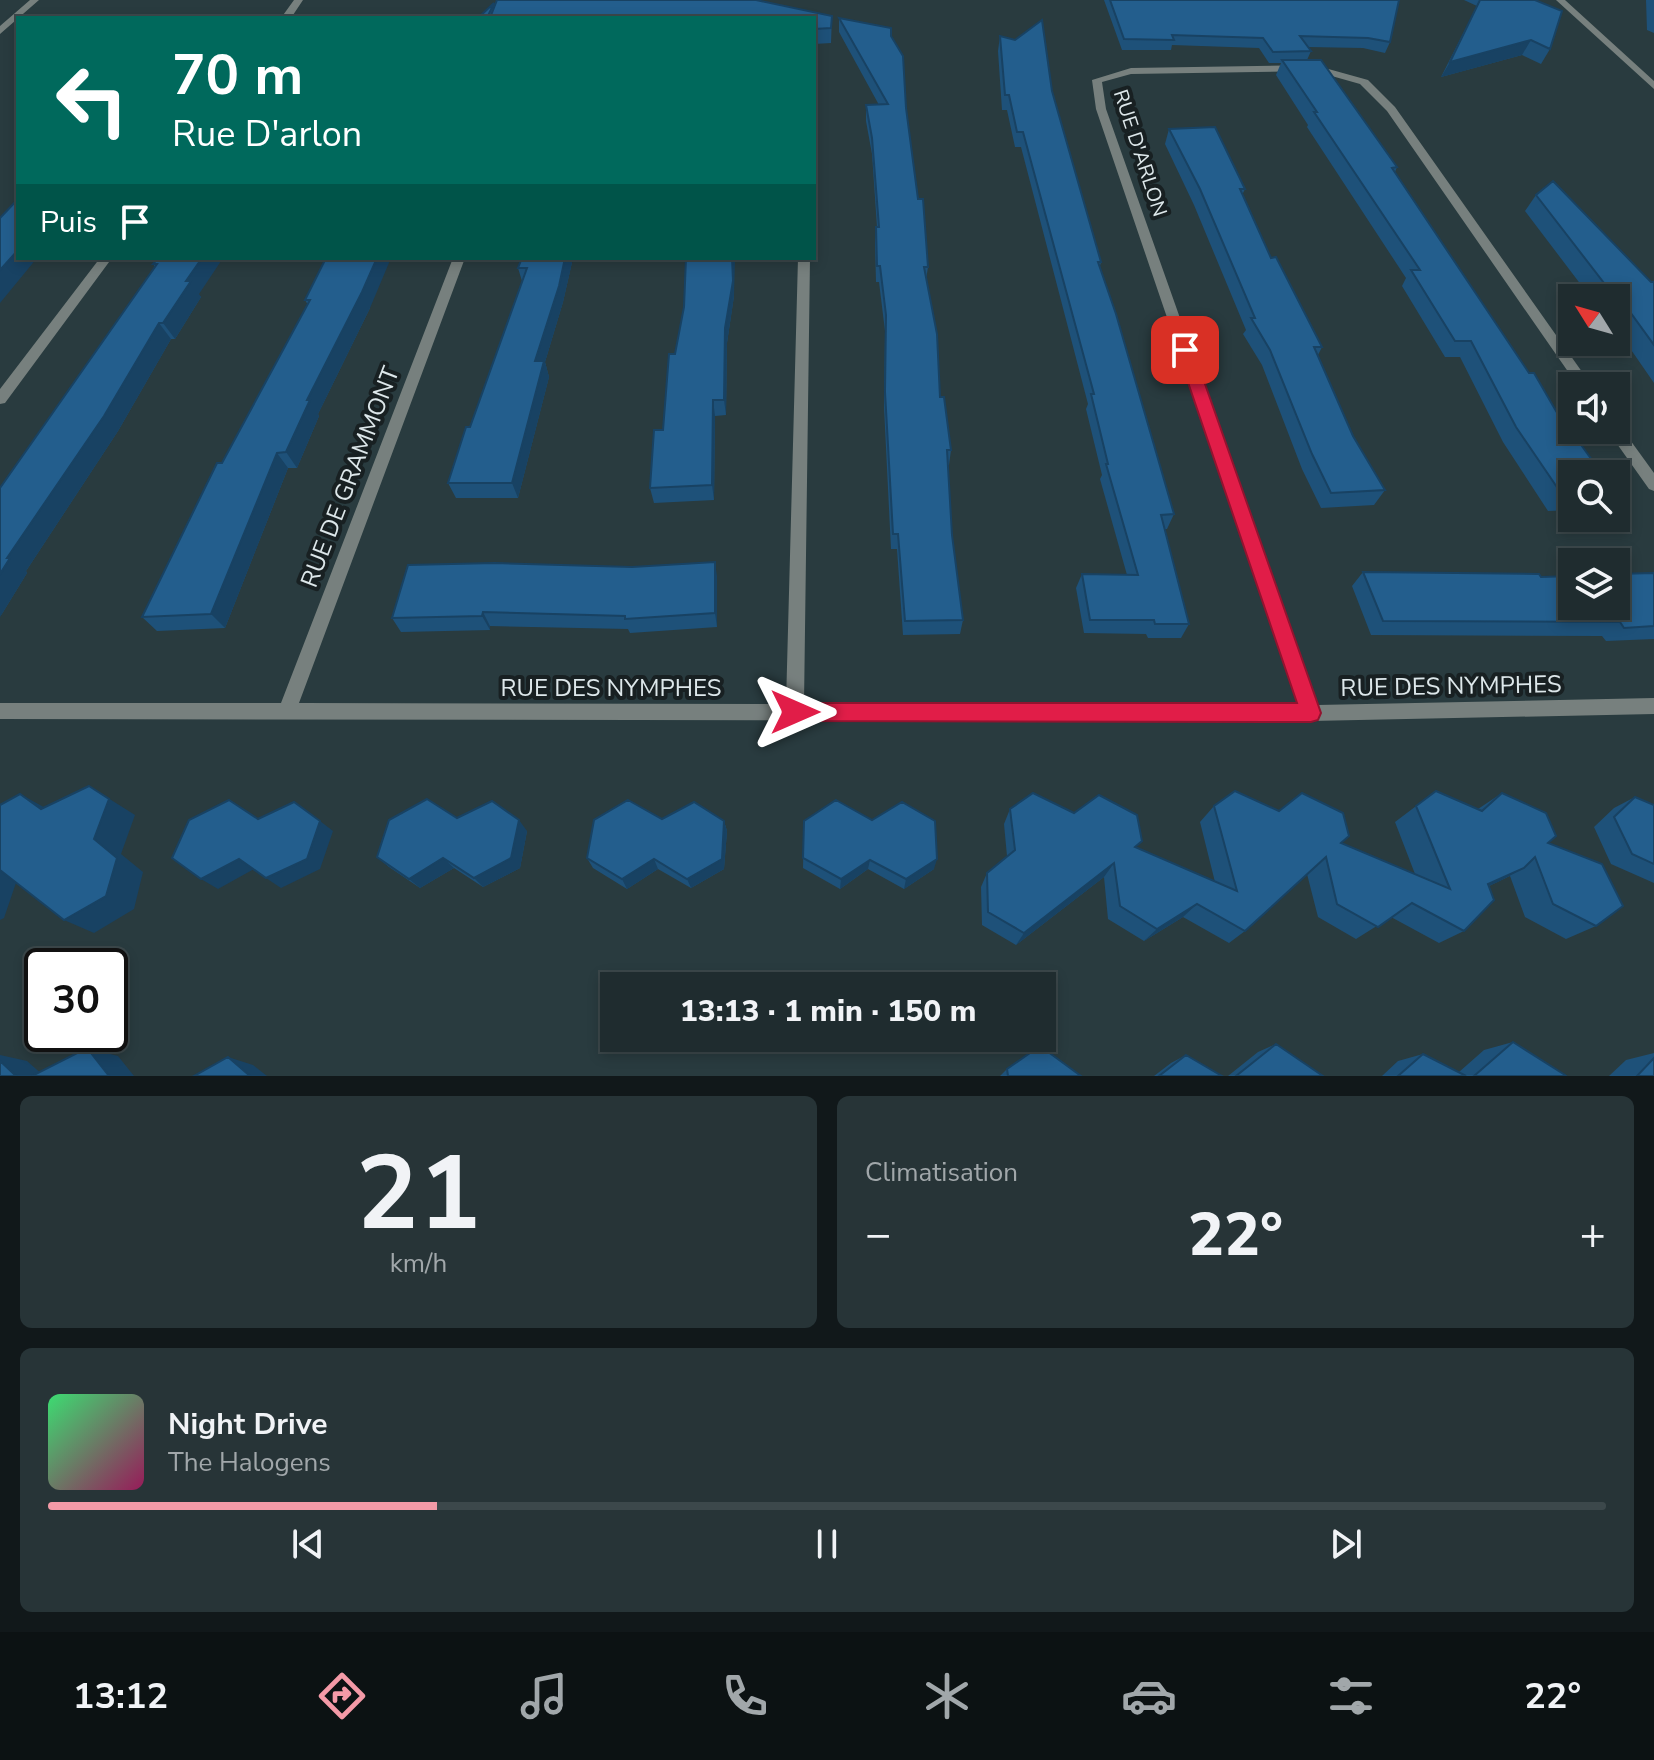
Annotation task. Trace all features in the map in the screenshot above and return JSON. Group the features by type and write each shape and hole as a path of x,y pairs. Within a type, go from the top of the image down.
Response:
{"street":[{"path":"17,16 35,0"},
{"path":"1560,0 1654,86"},
{"path":"0,31 16,17"},
{"name":"RUE D'ARLON","path":"1311,713 1101,109 1097,80 1131,71 1314,68 1364,82 1391,109 1575,372"},
{"path":"0,399 104,260"},
{"name":"RUE DE GRAMMONT","path":"286,713 458,260"},
{"path":"795,712 804,260"},
{"path":"1625,444 1654,485"},
{"name":"RUE DES NYMPHES","path":"0,711 1311,713 1654,706"}],"building":[{"path":"497,0 756,0 832,16 831,28 816,29 816,16 491,16"},
{"path":"1110,0 1399,0 1390,42 1368,38 1300,36 1311,51 1273,52 1263,38 1172,35 1174,40 1124,39"},
{"path":"1480,0 1535,0 1562,11 1550,49 1531,40 1450,62"},
{"path":"494,3 488,16 480,16"},
{"path":"839,18 891,28 891,36 903,56 906,108 918,199 923,199 928,267 924,267 937,334 940,397 944,397 951,450 947,450 952,535 963,620 905,621 898,534 893,534 885,392 886,315 880,266 877,266 876,227 879,227 872,138 866,105 888,104"},
{"path":"1042,20 1052,91 1101,262 1098,262 1174,514 1161,515 1189,624 1155,624 1154,620 1090,620 1082,574 1138,575 1106,464 1091,394 1094,394 1023,132 1017,132 1009,95 1005,95 1000,36 1015,40"},
{"path":"1282,60 1321,60 1397,167 1392,168 1529,373 1534,373 1558,414 1558,444 1580,444 1592,460 1558,460 1558,489 1516,427 1471,341 1455,341 1411,270 1420,270 1314,112 1317,112"},
{"path":"1215,127 1245,189 1240,189 1271,258 1276,257 1322,347 1314,347 1353,436 1385,490 1331,493 1312,454 1270,350 1251,318 1255,318 1200,189 1169,129"},
{"path":"1553,181 1654,282 1654,345 1630,312 1630,284 1605,284 1536,195"},
{"path":"16,201 16,252 0,270 0,218"},
{"path":"156,260 201,260 186,281 191,281 163,323 159,323 104,416 7,558 10,558 0,574 0,488 157,264 153,264"},
{"path":"325,260 376,260 307,400 310,400 286,452 277,453 211,614 142,617 217,463 222,463 310,300 305,300"},
{"path":"521,260 565,260 535,361 544,361 512,483 448,483 466,427 470,427 527,268 518,268"},
{"path":"686,260 732,260 733,281 725,328 724,400 713,400 712,485 650,488 654,430 663,430 669,354 675,354 684,307"},
{"path":"715,562 715,613 625,619 625,616 483,612 482,616 392,618 408,565 495,563 632,567"},
{"path":"1363,572 1558,576 1558,620 1630,620 1630,574 1654,573 1654,626 1624,628 1620,622 1383,621"},
{"path":"89,786 109,799 94,839 117,858 106,896 64,920 0,870 0,805 20,794 41,809"},
{"path":"1235,791 1279,811 1302,793 1343,813 1349,836 1341,843 1450,889 1416,806 1436,791 1482,811 1502,793 1546,813 1556,836 1548,843 1602,864 1623,906 1596,926 1553,904 1535,857 1524,868 1488,884 1494,900 1464,931 1412,903 1378,927 1337,904 1326,857 1245,931 1197,904 1157,929 1120,906 1114,863 1024,933 988,912 987,873 1015,850 1010,809 1033,793 1074,813 1099,795 1137,815 1142,841 1135,847 1237,891 1214,806"},
{"path":"1635,797 1654,805 1654,864 1632,854 1614,817"},
{"path":"427,799 457,818 492,801 519,820 511,858 474,878 443,858 409,879 377,857 389,820"},
{"path":"229,800 258,819 294,802 320,821 307,859 266,878 239,859 201,879 172,858 189,820"},
{"path":"628,800 662,819 694,802 724,821 722,859 687,879 654,859 622,879 587,858 594,820"},
{"path":"836,800 872,820 902,802 935,821 937,859 906,879 870,860 841,879 803,858 804,821"},
{"path":"1513,1042 1565,1075 1566,1076 1474,1076"},
{"path":"1276,1044 1323,1076 1236,1076"},
{"path":"79,1052 90,1052 109,1076 32,1076"},
{"path":"1031,1052 1048,1052 1081,1076 1008,1076 1007,1069"},
{"path":"1423,1054 1466,1076 1398,1076"},
{"path":"1186,1055 1222,1076 1159,1076"},
{"path":"228,1057 250,1076 194,1076"},
{"path":"1654,1058 1654,1076 1637,1076"},
{"path":"0,1061 16,1076 0,1076"}],"route":[{"path":"795,712 1311,713 1185,350"}]}
